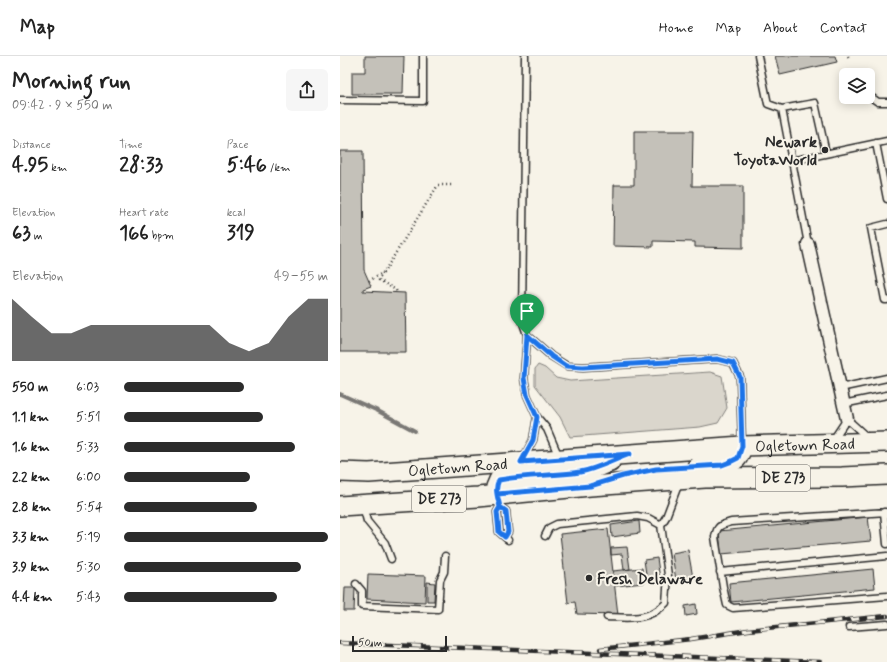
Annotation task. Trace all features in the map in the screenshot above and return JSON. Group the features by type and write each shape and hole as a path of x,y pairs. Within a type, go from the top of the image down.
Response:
{"main road":[{"name":"Ogletown Road","path":"340,472 369,473 742,446 880,443"},
{"path":"590,486 623,476 656,469 722,465 738,458 742,446"},
{"path":"498,501 496,487 499,480 582,472 630,454"},
{"name":"Ogletown Road","path":"340,506 362,504 498,501 590,486 705,478 842,477 887,475"}],"street":[{"path":"808,244 847,419"}],"lane":[{"path":"340,100 423,101 423,56"},
{"path":"525,56 522,320 527,335 524,378 527,395 537,417 547,429 559,459"},
{"path":"758,56 768,104 782,109 815,102 826,153"},
{"path":"875,100 878,102 887,102"},
{"path":"782,109 808,244"},
{"path":"791,161 887,141"},
{"path":"876,143 887,199"},
{"path":"887,224 871,228 885,300 887,300"},
{"path":"527,335 551,356 566,366 583,367 717,359 733,363 740,377 742,446"},
{"path":"840,388 887,378"},
{"path":"843,404 887,395"},
{"path":"521,462 533,440 537,417"},
{"path":"830,444 847,419 880,443"},
{"path":"607,617 646,616 659,611 666,603 668,575 661,525 666,517 680,480"},
{"path":"498,501 497,512 499,532 506,538"},
{"path":"362,504 367,521 385,543 391,559"},
{"path":"887,544 886,512 731,522 721,525 716,530 715,537 727,605 733,608 887,596"},
{"path":"545,536 549,528 557,524 638,516 648,518 661,525"},
{"path":"356,584 362,591 362,606 438,609 440,580 444,572 445,556"},
{"path":"720,572 887,556"},
{"path":"849,627 887,624"}],"path":[{"path":"396,293 396,290 380,280 384,272 438,185 453,185"},
{"path":"369,281 384,272"}],"shaded area":[{"path":"538,365 545,368 556,378 570,381 710,372 722,376 727,408 718,423 700,427 570,437 560,417 535,385 535,369"}],"building":[{"path":"365,56 404,56 403,94 352,94 352,72 365,72"},
{"path":"775,56 835,56 837,62 780,75"},
{"path":"634,131 693,131 692,186 743,186 743,248 695,247 695,242 653,241 653,247 613,246 614,185 634,185"},
{"path":"340,151 363,151 364,270 371,286 363,289 363,291 405,293 406,352 340,352"},
{"path":"868,517 871,541 721,554 719,531"},
{"path":"639,521 640,533 612,537 611,525"},
{"name":"Fresh Delaware","path":"608,529 618,615 577,614 575,602 568,603 560,534"},
{"path":"627,547 630,569 624,570 622,554 611,555 611,548"},
{"path":"688,550 693,578 676,581 672,553"},
{"path":"657,558 660,579 647,581 644,560"},
{"path":"642,568 644,583 615,586 613,571"},
{"path":"873,569 875,588 731,602 729,583"},
{"path":"368,574 426,576 425,602 367,599"},
{"path":"427,582 435,583 434,601 427,601"},
{"path":"345,588 355,588 354,611 344,611"},
{"path":"696,604 697,614 686,616 685,606"}],"waterway":[{"path":"340,394 378,411 415,431"}],"railway":[{"path":"600,649 691,639 748,630 887,616"},
{"path":"340,643 820,662"}],"place":[{"name":"Newark ToyotaWorld","path":"825,150"},
{"name":"Fresh Delaware","path":"589,578"}],"route":[{"path":"527,335 524,378 527,395 537,417 533,440 521,462 630,454 582,472 499,480 496,487 497,494 500,507 497,512 499,532 505,537 508,532 506,511 500,507 497,494 590,486 623,476 656,469 722,465 738,458 742,446 742,399 740,377 733,363 717,359 583,367 566,366 551,356 527,335"}]}
